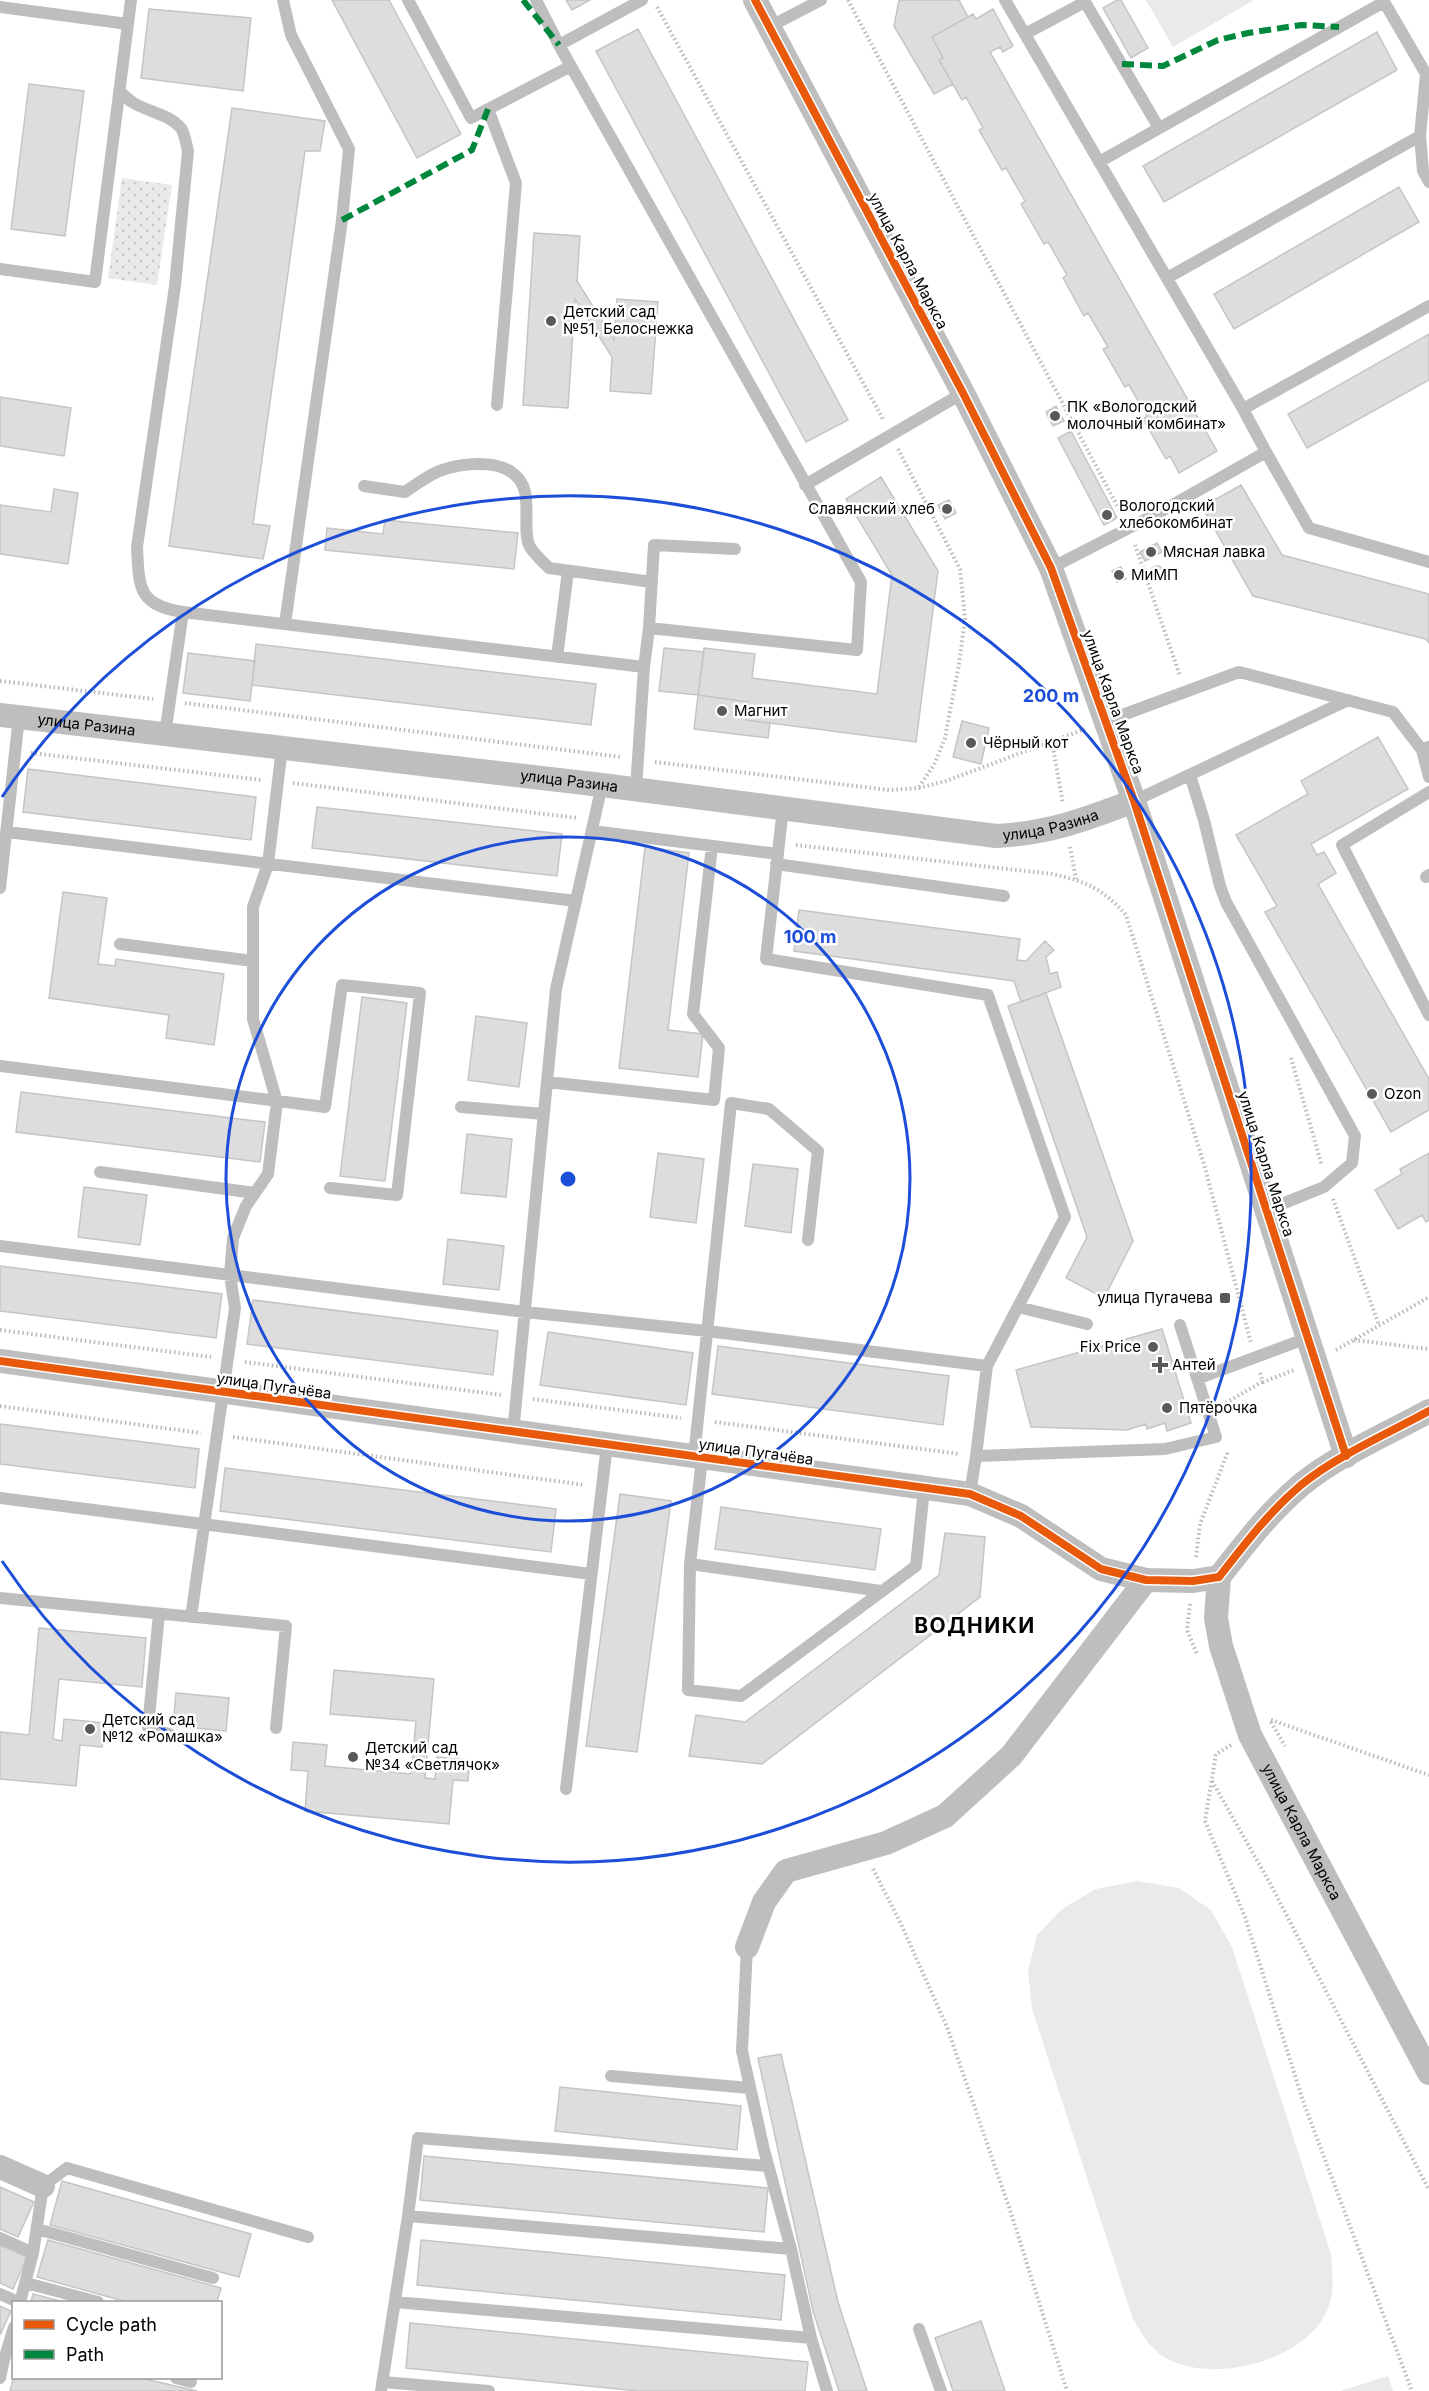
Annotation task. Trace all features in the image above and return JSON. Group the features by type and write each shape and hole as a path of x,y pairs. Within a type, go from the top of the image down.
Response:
{"street":[{"name":"улица Карла Маркса","path":"755,0 963,393 1051,568 1134,801 1346,1456"},
{"name":"улица Разина","path":"9,716 636,789 996,836 1030,834 1066,826 1134,801"},
{"name":"улица Пугачёва","path":"0,1361 970,1494 1021,1516 1101,1569 1146,1580 1193,1581 1219,1577"},
{"path":"1219,1577 1264,1520 1303,1483 1346,1456 1429,1411"},
{"name":"улица Карла Маркса","path":"1219,1577 1216,1618 1221,1646 1250,1735 1429,2073"},
{"path":"747,1947 764,1902 786,1871 886,1843 945,1816 1011,1756 1146,1580"},
{"path":"0,2167 43,2186"}],"lane":[{"path":"0,269 95,282 131,0"},
{"path":"283,0 291,35 349,149 342,220 285,624"},
{"path":"408,0 471,118 571,66"},
{"path":"536,0 559,45 861,582 857,650 649,628"},
{"path":"559,45 642,0"},
{"path":"769,27 821,0"},
{"path":"1005,0 1243,409 1309,528 1429,562"},
{"path":"1099,162 1384,1 1426,74 1420,136 1423,171 1429,182"},
{"path":"1025,34 1085,2 1160,128"},
{"path":"0,8 128,24"},
{"path":"120,91 128,101 167,117 182,129 188,151 175,286 137,547 140,584 150,601 158,607 183,612 644,667"},
{"path":"488,109 516,183 497,405"},
{"path":"1167,278 1420,136"},
{"path":"1243,409 1429,306"},
{"path":"806,485 963,393"},
{"path":"1051,568 1162,511 1266,452"},
{"path":"364,486 405,492 435,473 454,466 475,464 501,467 517,476 525,491 529,546 549,568 652,582"},
{"path":"636,789 654,545 735,549"},
{"path":"557,657 568,571"},
{"path":"165,734 183,612"},
{"path":"1106,721 1239,672 1393,712 1426,748 1429,777"},
{"path":"1134,801 1348,700"},
{"path":"0,888 7,832 9,716"},
{"path":"191,1617 235,1308 230,1275 233,1238 246,1206 268,1174 277,1102 253,1019 253,908 268,864 282,748"},
{"path":"1190,775 1226,902 1355,1136 1352,1163 1328,1184 1267,1210"},
{"path":"513,1433 556,988 602,785"},
{"path":"1429,792 1342,845 1429,1015"},
{"path":"783,808 766,959 988,995 1065,1217 987,1366 970,1494"},
{"path":"592,831 777,854 1004,896"},
{"path":"7,832 576,901"},
{"path":"547,1082 714,1100 719,1048 693,1014 712,846"},
{"path":"120,944 253,961"},
{"path":"0,1066 325,1107 342,985 420,993 397,1195 330,1188"},
{"path":"808,1240 818,1151 769,1109 731,1103 698,1420 698,1458 690,1564 688,1690 741,1696 916,1566 924,1489"},
{"path":"461,1107 544,1114"},
{"path":"100,1172 255,1192"},
{"path":"0,1246 525,1312 708,1331 987,1366"},
{"path":"1018,1307 1086,1324"},
{"path":"976,1456 1165,1449 1215,1437 1180,1325"},
{"path":"1197,1379 1307,1338"},
{"path":"566,1789 607,1445"},
{"path":"0,1498 591,1574"},
{"path":"690,1564 881,1591"},
{"path":"0,1598 286,1626 276,1728"},
{"path":"159,1614 148,1726 171,1735"},
{"path":"747,1947 742,2051 768,2166 791,2249 811,2338 827,2391"},
{"path":"611,2076 750,2088"},
{"path":"489,2391 382,2386 418,2138 768,2166"},
{"path":"19,2301 33,2253 43,2186 67,2168 308,2237"},
{"path":"408,2216 791,2249"},
{"path":"37,2229 213,2278"},
{"path":"0,2238 33,2253"},
{"path":"26,2283 94,2301"},
{"path":"0,2294 17,2301"},
{"path":"395,2302 811,2338"},
{"path":"919,2329 941,2391"},
{"path":"0,2378 2,2359 12,2334"},
{"path":"180,2379 191,2382"}],"path":[{"path":"653,0 891,435 960,570 965,619 959,664 945,738 934,765 919,788"},
{"path":"848,0 1128,527 1186,692"},
{"path":"0,681 169,701"},
{"path":"777,854 1052,874 1076,879 1095,887 1112,899 1126,915 1197,1141 1263,1382 1314,1362 1429,1297"},
{"path":"1289,1053 1328,1184 1379,1325"},
{"path":"0,1330 976,1456"},
{"path":"1353,1340 1429,1349"},
{"path":"0,1406 602,1487"},
{"path":"1267,1713 1272,1721 1429,1775"},
{"path":"1250,1735 1216,1754 1205,1821 1245,1917 1303,2101 1412,2391"},
{"path":"1212,1781 1270,1885 1429,2190"},
{"path":"863,1850 901,1924 947,2027 1011,2213 1067,2391"}],"shaded area":[{"path":"1146,0 1254,0 1173,47"},
{"path":"122,178 172,185 157,285 108,278"},
{"path":"1137,1881 1179,1888 1211,1910 1232,1947 1331,2254 1332,2296 1322,2320 1308,2336 1267,2360 1217,2369 1193,2367 1172,2361 1154,2349 1145,2338 1133,2319 1032,2009 1028,1971 1037,1935 1062,1909 1096,1889"},
{"path":"1388,2376 1393,2391 1340,2391"}],"building":[{"path":"332,0 389,0 461,134 417,158"},
{"path":"566,0 590,0 572,10"},
{"path":"899,0 959,0 968,17 932,37 943,58 939,60 953,84 934,94 894,26"},
{"path":"1121,0 1148,48 1131,58 1103,8"},
{"path":"149,9 251,18 243,91 141,78"},
{"path":"993,9 1013,46 1003,52 1000,47 990,52 1217,451 1179,473 1170,456 1166,459 1143,419 1147,416 1129,385 1125,387 1103,349 1108,347 1088,313 1084,316 1063,278 1067,275 1048,242 1044,244 1021,204 1025,201 1006,168 1002,170 979,130 983,128 966,97 962,100 939,60 943,58 932,37 973,14 976,19"},
{"path":"638,29 848,420 806,442 596,51"},
{"path":"1377,32 1397,70 1164,202 1143,166"},
{"path":"29,84 84,91 65,236 11,229"},
{"path":"232,108 325,121 320,151 305,151 253,524 270,526 263,559 169,546"},
{"path":"1399,187 1419,222 1234,329 1214,294"},
{"name":"Детский сад №51, Белоснежка","path":"534,233 580,236 577,281 614,340 617,299 658,302 651,394 610,391 612,357 575,299 568,408 523,405"},
{"path":"1429,334 1429,380 1307,448 1288,414"},
{"path":"0,397 71,408 64,456 0,446"},
{"name":"ПК «Вологодский молочный комбинат»","path":"1056,406 1064,421 1053,426 1046,412"},
{"path":"1071,431 1117,518 1104,525 1058,438"},
{"path":"881,477 938,571 916,742 746,720 748,702 698,695 704,648 755,654 752,678 877,694 892,575 846,499"},
{"path":"1241,485 1282,555 1429,594 1429,643 1426,639 1253,596 1202,507"},
{"path":"54,489 78,493 68,564 0,554 0,505 51,512"},
{"name":"Славянский хлеб","path":"949,500 956,513 945,519 938,505"},
{"path":"385,520 518,533 514,569 325,550 327,528 383,534"},
{"name":"Мясная лавка","path":"1157,543 1162,552 1145,561 1140,552"},
{"path":"1157,566 1162,568 1164,573 1162,578 1157,580 1152,578 1150,573 1152,568"},
{"name":"МиМП","path":"1121,567 1126,579 1117,582 1112,571"},
{"path":"256,644 596,684 591,725 252,685"},
{"path":"664,648 704,652 698,695 659,691"},
{"path":"188,653 255,661 250,701 183,693"},
{"name":"Магнит","path":"698,695 748,702 746,720 770,723 768,738 694,729"},
{"name":"Чёрный кот","path":"962,721 989,728 981,764 953,757"},
{"path":"1378,737 1408,789 1311,844 1317,855 1324,852 1336,873 1318,884 1429,1079 1429,1110 1391,1132 1265,912 1277,906 1236,835 1308,794 1301,781"},
{"path":"28,769 256,797 251,840 23,812"},
{"path":"317,807 562,834 557,876 312,848"},
{"path":"645,847 689,853 668,1030 703,1034 698,1077 619,1068"},
{"path":"63,892 107,898 98,964 115,966 116,959 224,974 214,1045 166,1038 169,1015 49,998"},
{"path":"799,910 1020,939 1017,960 1026,961 1045,941 1054,950 1046,957 1050,974 1057,972 1061,987 1021,1002 1014,981 794,951"},
{"path":"1046,993 1133,1241 1104,1298 1066,1278 1087,1237 1008,1006"},
{"path":"362,997 407,1003 385,1181 340,1176"},
{"path":"476,1016 527,1023 519,1087 468,1080"},
{"path":"21,1092 265,1122 260,1162 16,1132"},
{"path":"467,1134 512,1139 506,1197 461,1193"},
{"path":"658,1153 704,1159 696,1223 650,1217"},
{"path":"1429,1153 1429,1220 1426,1222 1422,1215 1398,1229 1375,1190 1402,1174 1400,1169"},
{"path":"753,1164 798,1169 791,1233 745,1226"},
{"path":"84,1187 147,1195 140,1245 78,1237"},
{"path":"448,1239 504,1246 499,1290 443,1284"},
{"path":"0,1266 222,1294 216,1338 0,1311"},
{"path":"253,1300 498,1331 493,1375 247,1344"},
{"path":"1162,1329 1191,1423 1167,1431 1165,1423 1147,1429 1146,1424 1127,1430 1031,1427 1016,1370"},
{"path":"548,1332 693,1353 686,1405 540,1385"},
{"path":"718,1346 949,1376 943,1425 712,1394"},
{"path":"0,1424 199,1449 195,1488 0,1464"},
{"path":"225,1468 556,1509 551,1552 220,1511"},
{"path":"620,1494 671,1501 637,1752 586,1746"},
{"path":"721,1507 881,1529 875,1570 715,1549"},
{"path":"945,1533 985,1537 980,1597 762,1764 689,1756 696,1715 745,1722 939,1575"},
{"path":"39,1628 146,1638 142,1687 59,1679 53,1739 62,1741 64,1719 105,1723 102,1747 80,1745 76,1786 0,1779 0,1732 29,1735"},
{"path":"334,1670 434,1679 425,1778 435,1779 437,1757 470,1760 468,1781 453,1780 449,1824 305,1811 308,1771 291,1770 293,1742 327,1745 325,1766 411,1774 416,1721 330,1714"},
{"path":"176,1693 229,1698 226,1731 173,1726"},
{"path":"781,2054 838,2302 867,2391 839,2391 813,2311 758,2058"},
{"path":"560,2087 741,2106 737,2150 555,2131"},
{"path":"424,2156 768,2188 764,2232 420,2200"},
{"path":"62,2181 251,2234 239,2277 50,2225"},
{"path":"0,2187 34,2202 18,2237 0,2229"},
{"path":"48,2240 221,2288 217,2301 123,2301 37,2277"},
{"path":"421,2240 785,2275 781,2320 417,2285"},
{"path":"0,2245 27,2257 13,2289 0,2283"},
{"path":"33,2294 60,2301 31,2301"},
{"path":"0,2306 11,2311 0,2335"},
{"path":"981,2321 1005,2391 953,2391 935,2338"},
{"path":"410,2323 808,2362 805,2391 639,2391 406,2368"},
{"path":"13,2379 145,2379 197,2391 10,2391"}],"marked path":[{"path":"523,0 559,45"},
{"path":"1122,64 1163,66 1218,40 1248,33 1301,25 1339,27"},
{"path":"342,220 472,150 488,109"}],"cycle path":[{"path":"755,0 963,393 1051,568 1134,801 1346,1456"},
{"path":"0,1361 970,1494 1021,1516 1101,1569 1146,1580 1193,1581 1219,1577 1268,1517 1301,1485 1346,1455 1429,1411"}],"place":[{"name":"Детский сад №51, Белоснежка","path":"551,321"},
{"name":"ПК «Вологодский молочный комбинат»","path":"1055,416"},
{"name":"Славянский хлеб","path":"947,509"},
{"name":"Вологодский хлебокомбинат","path":"1107,515"},
{"name":"Мясная лавка","path":"1151,552"},
{"name":"МиМП","path":"1119,575"},
{"name":"Магнит","path":"722,711"},
{"name":"Чёрный кот","path":"971,743"},
{"name":"Ozon","path":"1372,1094"},
{"name":"улица Пугачева","path":"1225,1298"},
{"name":"Fix Price","path":"1153,1347"},
{"name":"Антей","path":"1160,1365"},
{"name":"Пятёрочка","path":"1167,1408"},
{"name":"Детский сад №12 «Ромашка»","path":"90,1729"},
{"name":"Детский сад №34 «Светлячок»","path":"353,1757"}],"district":[{"name":"ВОДНИКИ","path":"975,1626"}]}
